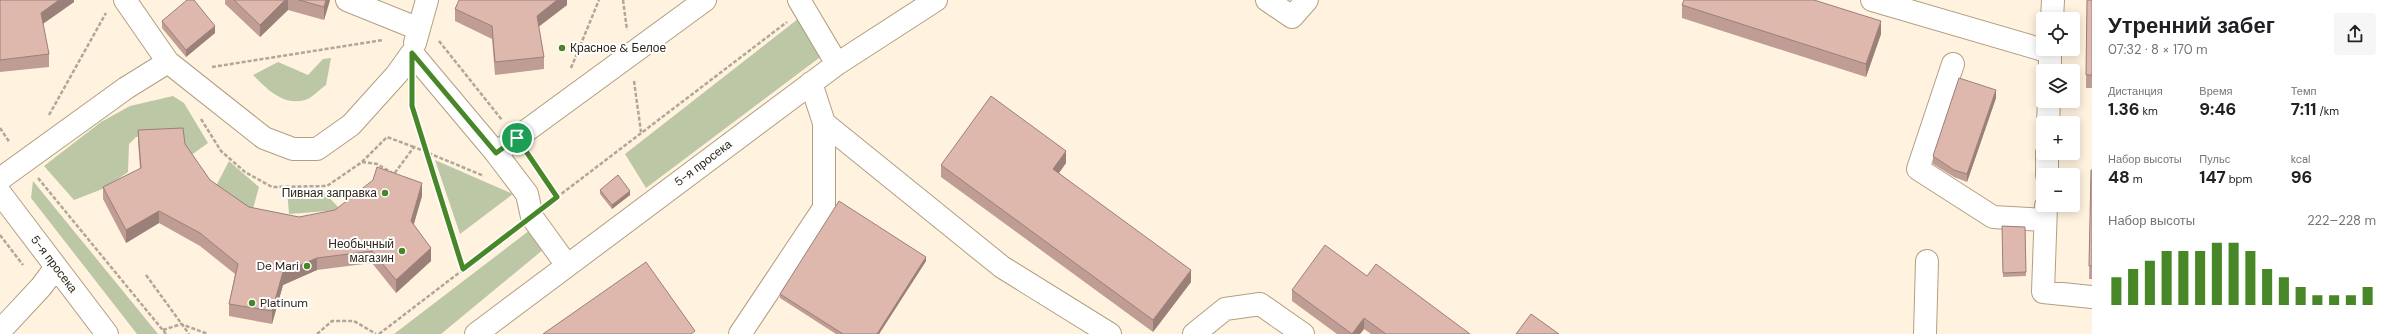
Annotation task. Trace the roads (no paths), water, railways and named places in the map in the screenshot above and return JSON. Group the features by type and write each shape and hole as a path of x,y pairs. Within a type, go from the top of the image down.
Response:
{"street":[{"path":"347,0 419,27 496,153 527,194 532,216 566,264"},
{"path":"496,153 705,0"},
{"name":"5-я просека","path":"476,334 566,264 837,64 936,0"},
{"path":"1267,0 1292,17 1307,0"},
{"path":"1872,0 2050,57"},
{"path":"2052,12 2053,0"},
{"path":"118,3 174,67 264,138 293,149 317,149 351,125 397,74 419,27"},
{"path":"801,4 837,64"},
{"path":"1953,64 1918,169 1993,217 2046,212 2043,292 2092,297"},
{"path":"0,179 23,160 126,88 174,67"},
{"path":"740,334 824,208 824,123 811,83"},
{"path":"824,123 1002,267 1110,334"},
{"name":"5-я просека","path":"0,193 107,334"},
{"path":"1924,334 1927,261"},
{"path":"0,331 41,287 56,267"},
{"path":"1194,334 1225,309 1260,304 1303,334"}],"place":[{"name":"Красное & Белое","path":"562,48"},
{"name":"Пивная заправка","path":"385,193"},
{"name":"Необычный магазин","path":"402,251"},
{"name":"De Mari","path":"307,266"},
{"name":"Platinum","path":"252,303"}]}
